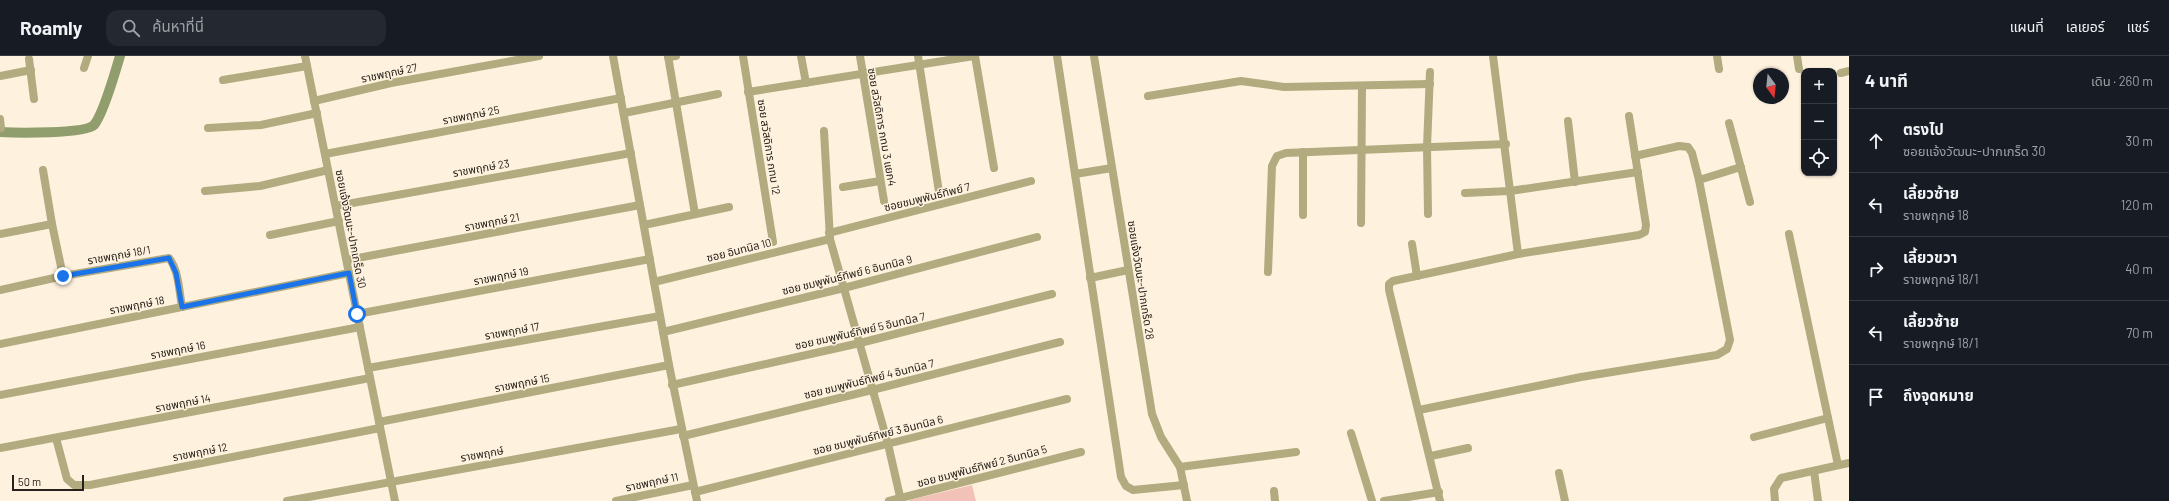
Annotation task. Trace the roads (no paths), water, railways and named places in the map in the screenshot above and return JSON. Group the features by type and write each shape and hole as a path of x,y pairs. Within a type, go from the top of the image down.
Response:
{"street":[{"path":"84,68 88,56"},
{"name":"ซอยแจ้งวัฒนะ-ปากเกร็ด 30","path":"305,56 395,501"},
{"name":"ราชพฤกษ์ 27","path":"314,101 506,59 539,56"},
{"path":"613,56 672,385 697,501"},
{"path":"671,56 676,103 695,214"},
{"name":"ซอย สวัสดิการ กทม 12","path":"742,56 773,242"},
{"path":"801,56 806,83"},
{"name":"ซอย สวัสดิการ กทม 3 แยก4","path":"860,56 884,201"},
{"path":"918,56 939,192"},
{"path":"748,92 975,56 994,168"},
{"path":"1057,56 1121,477 1126,486 1133,490 1184,485"},
{"name":"ซอยแจ้งวัฒนะ-ปากเกร็ด 28","path":"1094,56 1152,414 1161,437 1180,466 1187,501"},
{"path":"1493,56 1506,144 1518,254"},
{"path":"1717,56 1720,69"},
{"path":"1797,56 1799,69"},
{"path":"29,59 34,99"},
{"path":"223,80 307,66"},
{"path":"0,76 31,70"},
{"path":"1428,214 1427,147 1430,72"},
{"path":"1148,96 1241,81 1276,87 1362,87 1430,84"},
{"path":"1361,223 1362,87"},
{"path":"624,113 718,94"},
{"name":"ราชพฤกษ์ 25","path":"325,154 621,98"},
{"path":"208,128 260,125 317,113"},
{"path":"1440,501 1389,290 1389,284 1393,281 1518,254 1639,235 1645,232 1646,225 1629,116"},
{"path":"0,119 1,128"},
{"path":"1568,121 1575,182"},
{"path":"1729,123 1750,202"},
{"path":"824,131 830,236 888,444 901,500"},
{"path":"1268,272 1273,161 1277,156 1286,153 1303,152 1506,144"},
{"path":"1419,410 1581,377 1717,354 1727,349 1730,340 1699,180 1692,153 1688,147 1679,146 1635,156"},
{"path":"1303,152 1303,215"},
{"name":"ราชพฤกษ์ 23","path":"336,206 631,153"},
{"path":"1699,180 1741,167"},
{"path":"1075,174 1112,168"},
{"path":"43,170 63,276"},
{"path":"205,191 260,186 328,170"},
{"path":"1465,192 1510,191 1638,172"},
{"path":"842,187 880,181"},
{"name":"ซอยชมพูพันธ์ทิพย์ 7","path":"830,236 1030,182"},
{"name":"ราชพฤกษ์ 21","path":"347,260 640,205"},
{"path":"644,225 729,207"},
{"path":"270,235 339,221"},
{"path":"0,234 52,224"},
{"path":"1789,234 1838,465"},
{"name":"ซอย อินทนิล 10","path":"654,282 830,236"},
{"name":"ซอย ชมพูพันธ์ทิพย์ 6 อินทนิล 9","path":"663,332 844,288 1037,237"},
{"path":"1412,244 1417,276"},
{"name":"ราชพฤกษ์ 18/1","path":"0,290 63,276 169,258 176,273 182,307"},
{"name":"ราชพฤกษ์ 19","path":"357,314 650,259"},
{"path":"1090,278 1128,270"},
{"name":"ราชพฤกษ์ 18","path":"0,344 349,273"},
{"name":"ซอย ชมพูพันธ์ทิพย์ 5 อินทนิล 7","path":"672,385 860,343 1052,294"},
{"name":"ราชพฤกษ์ 17","path":"368,368 660,316"},
{"name":"ราชพฤกษ์ 16","path":"0,395 360,327"},
{"name":"ซอย ชมพูพันธ์ทิพย์ 4 อินทนิล 7","path":"682,432 872,390 1060,342"},
{"name":"ราชพฤกษ์ 15","path":"380,425 669,365"},
{"name":"ราชพฤกษ์ 14","path":"0,448 370,378"},
{"name":"ซอย ชมพูพันธ์ทิพย์ 3 อินทนิล 6","path":"694,488 888,444 1067,399"},
{"path":"1754,437 1828,418"},
{"name":"ราชพฤกษ์ 12","path":"56,438 67,479 74,485 90,485 380,425"},
{"name":"ราชพฤกษ์","path":"287,501 682,432"},
{"path":"1351,433 1372,501"},
{"path":"1430,456 1468,448"},
{"name":"ซอย ชมพูพันธ์ทิพย์ 2 อินทนิล 5","path":"889,501 901,500 1081,452"},
{"path":"1180,466 1296,452"},
{"path":"1775,501 1774,489 1781,478 1849,463"},
{"path":"1814,471 1818,501"},
{"path":"1559,473 1564,501"},
{"name":"ราชพฤกษ์ 11","path":"616,501 649,498 694,488"},
{"path":"1274,491 1276,501"},
{"path":"1384,501 1439,492"}],"waterway":[{"path":"0,132 34,133 65,131 88,128 94,125 102,111 120,56"}]}
